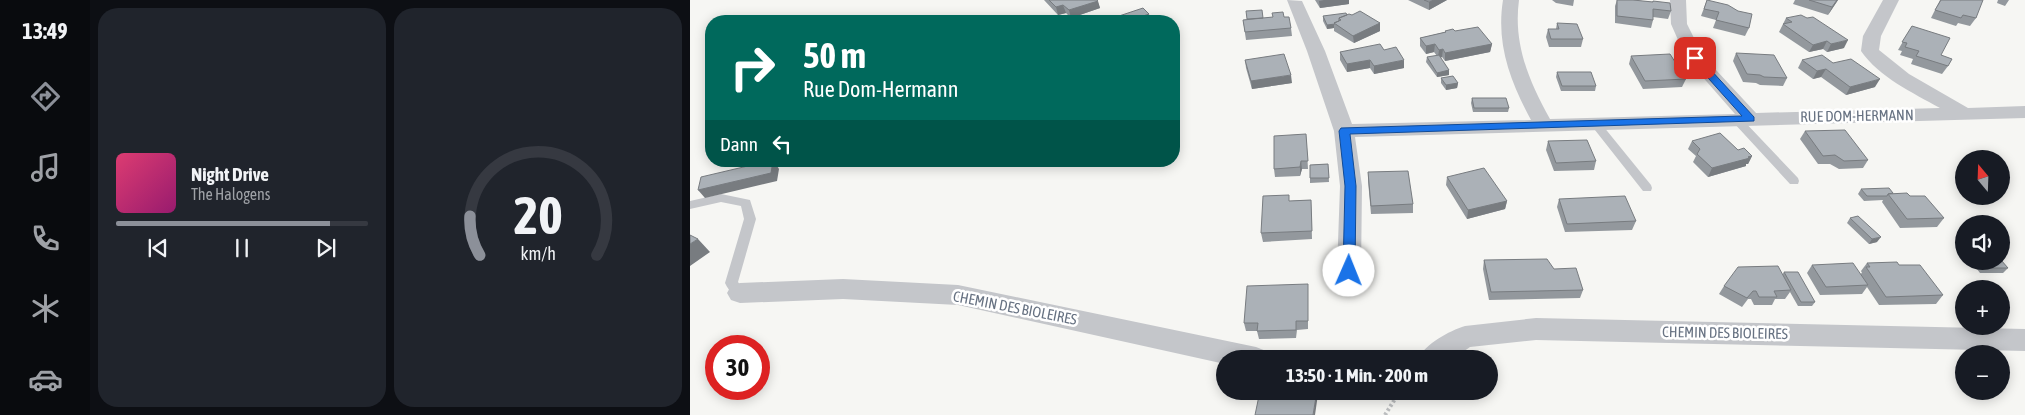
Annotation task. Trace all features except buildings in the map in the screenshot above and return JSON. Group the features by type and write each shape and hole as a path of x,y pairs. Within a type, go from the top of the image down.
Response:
{"street":[{"path":"1511,0 1507,18 1515,66 1544,124"},
{"path":"1678,0 1679,24 1695,58 1744,119"},
{"name":"RUE DOM-HERMANN","path":"1891,0 1872,36 1870,51 1888,69 1918,89 1964,114"},
{"path":"1294,1 1316,51 1344,131 1351,186 1349,271"},
{"name":"RUE DOM-HERMANN","path":"1344,131 2025,112"},
{"name":"CHEMIN DES BIOLEIRES","path":"740,292 843,289 958,294 1216,350"},
{"name":"CHEMIN DES BIOLEIRES","path":"1445,350 1465,337 1536,329 2025,340"}],"lane":[{"path":"1744,119 1794,181"},
{"path":"1595,123 1647,188"},
{"path":"690,205 721,198 746,203 750,219 731,283 740,292"}],"path":[{"path":"1385,415 1394,400"}],"route":[{"path":"1349,271 1351,186 1344,131 1750,119 1695,58"}]}
